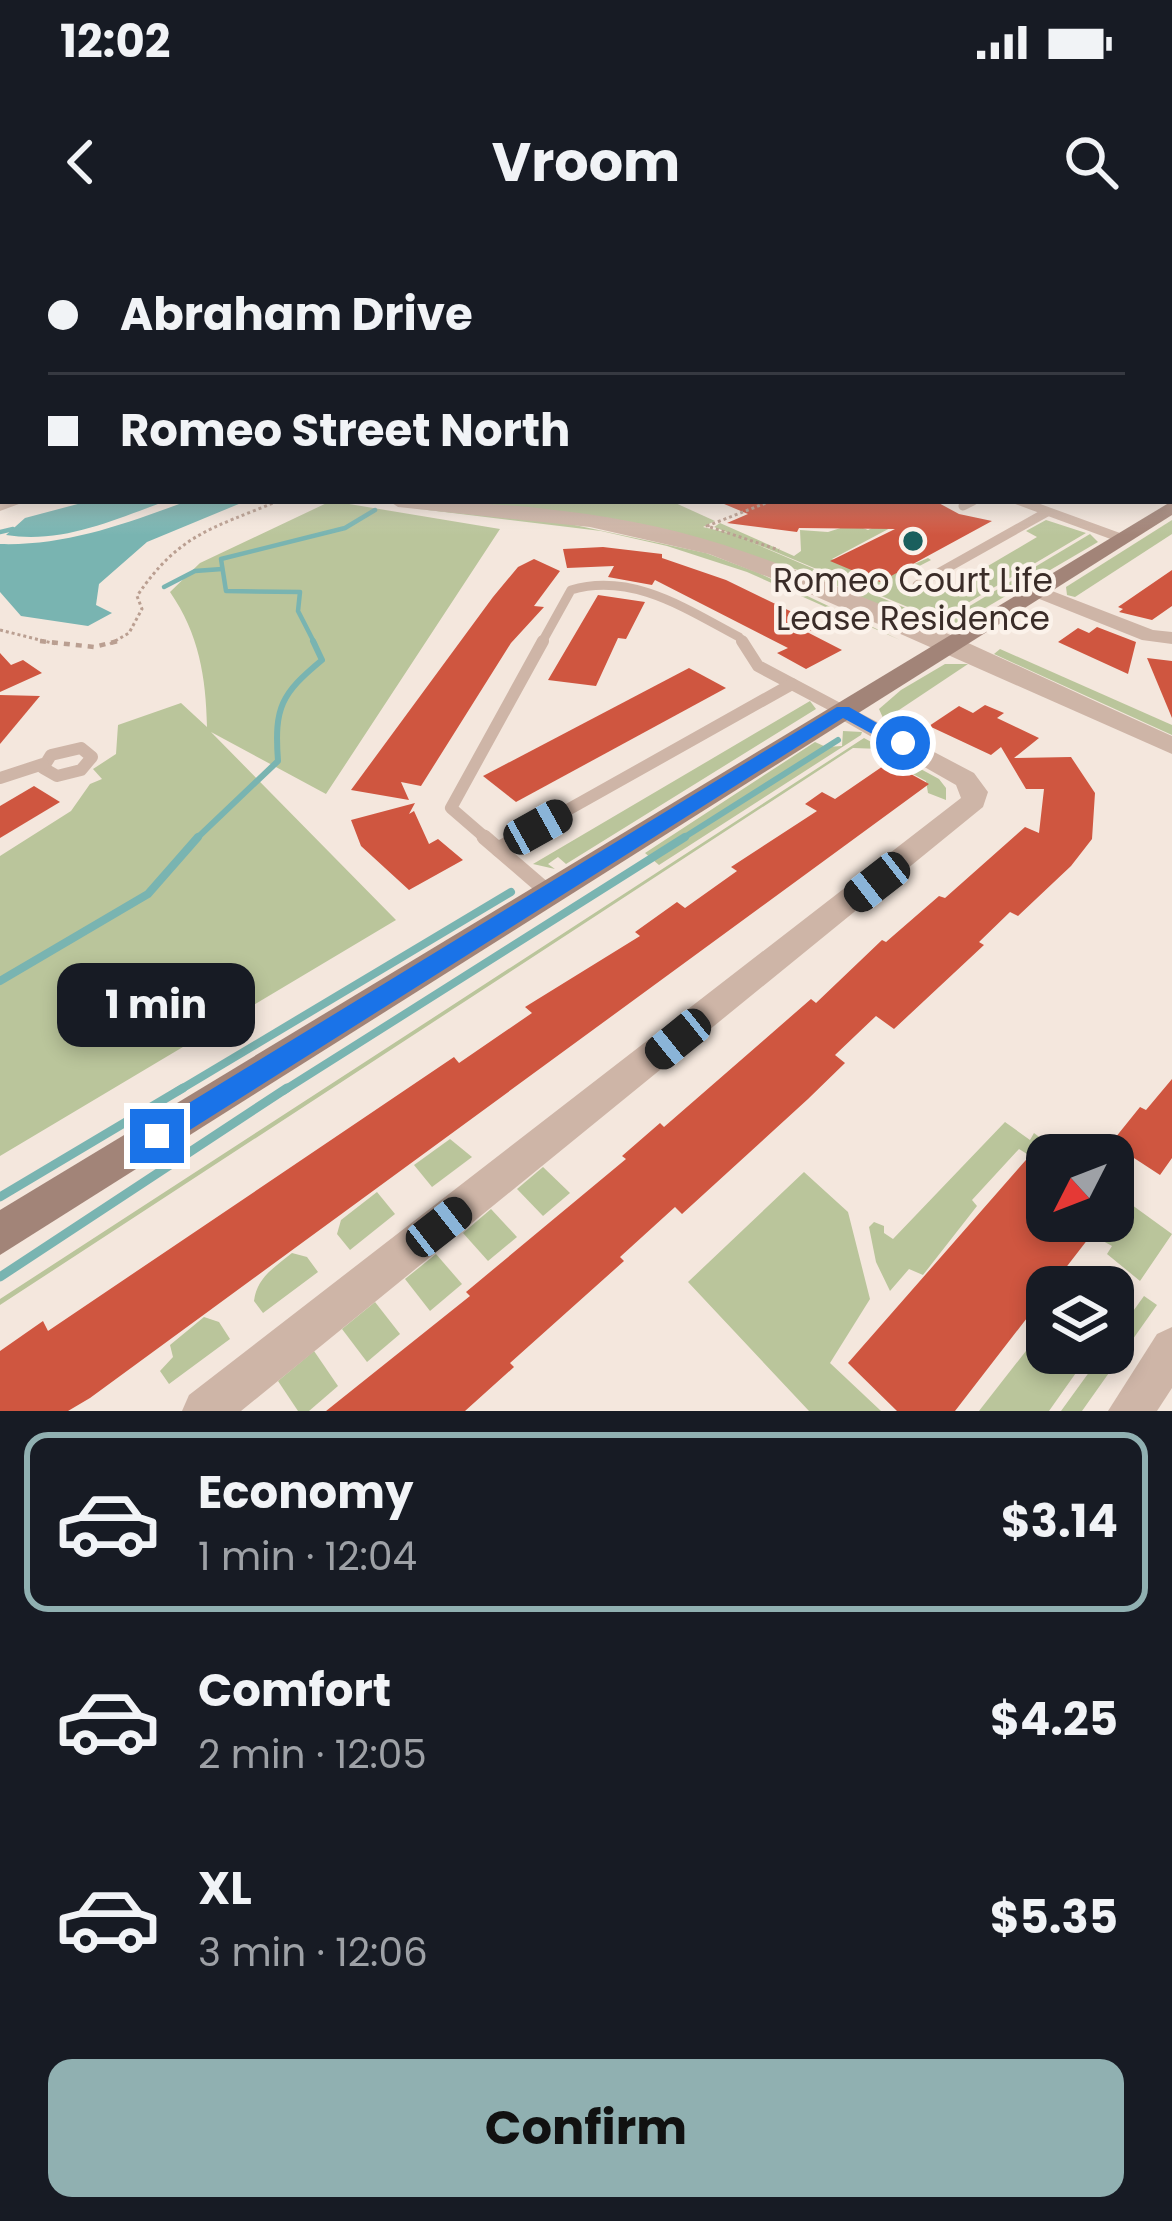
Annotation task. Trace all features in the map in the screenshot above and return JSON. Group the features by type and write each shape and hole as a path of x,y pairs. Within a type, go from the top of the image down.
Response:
{"main road":[{"path":"0,1234 1172,507"}],"street":[{"path":"428,504 590,520 758,563 1172,746"},
{"path":"1024,504 1122,537"},
{"path":"1034,590 1149,636 1172,638"},
{"path":"206,1411 974,801 975,792 965,779 843,711"},
{"path":"1131,1411 1172,1349"}],"lane":[{"path":"917,585 1047,512"},
{"path":"549,893 451,808 577,587 601,581 662,597 739,637 758,666 843,711"},
{"path":"498,849 793,684"},
{"path":"0,778 43,764"}],"path":[{"path":"0,630 95,647 119,642 134,630 142,609 137,596 162,559 183,541 271,504"},
{"path":"763,504 707,526 782,551"}],"green space":[{"path":"325,504 500,529 326,794 211,732 396,920 0,1156 0,856 71,811 90,784 102,779 93,769 116,754 118,725 181,703 207,727 199,656 170,592 200,563"},
{"path":"463,504 678,504 715,521 703,527 729,533 714,527 720,523 794,556 801,551 800,530 828,532 853,524 868,530 920,504 935,504 832,559 882,578 928,558 931,560 898,577 919,591 927,587 942,593 1037,537 1026,531 1046,520 1086,533 939,620 730,533 936,621 924,625 805,572 770,562"},
{"path":"411,508 570,524 706,553 900,640 747,572 667,546 601,531"},
{"path":"1172,520 1172,534 1075,597 1067,595 1066,587"},
{"path":"1090,534 1098,542 958,624 943,622"},
{"path":"1000,649 1172,725 1172,735 994,654"},
{"path":"945,664 968,664 884,720 879,709"},
{"path":"810,701 816,709 566,864 558,857 548,864 555,869 533,864"},
{"path":"843,731 862,732 861,735 659,865 645,853 815,742 842,746"},
{"path":"864,738 939,779 946,788 946,800 928,793 926,781 896,765 900,759 881,749 853,748 0,1305 0,1299"},
{"path":"1005,1122 1026,1137 1026,1153 1019,1149 972,1200 977,1206 923,1275 909,1269 890,1291 876,1262 869,1227 874,1222 884,1226 884,1233 893,1239"},
{"path":"450,1139 472,1157 432,1187 414,1165"},
{"path":"543,1167 570,1193 543,1216 517,1189"},
{"path":"804,1172 848,1212 870,1299 830,1363 881,1411 809,1411 688,1282"},
{"path":"377,1192 395,1214 350,1250 337,1234 341,1220"},
{"path":"1134,1206 1172,1234 1140,1281 1134,1276 1134,1266 1122,1266 1107,1254 1112,1246 1105,1242 1134,1242"},
{"path":"491,1209 517,1237 488,1261 463,1233"},
{"path":"292,1253 307,1257 318,1272 263,1313 254,1301 259,1285"},
{"path":"436,1254 462,1284 430,1311 405,1279"},
{"path":"1144,1296 1157,1305 1134,1338 1134,1310"},
{"path":"375,1302 400,1334 367,1362 342,1329"},
{"path":"204,1317 219,1322 230,1339 169,1384 160,1371 173,1357 170,1345"},
{"path":"314,1351 338,1386 309,1411 298,1411 278,1381"},
{"path":"1026,1351 1026,1374 1075,1374 1049,1411 979,1411"},
{"path":"1088,1374 1108,1374 1082,1411 1061,1411"}],"water":[{"path":"78,504 158,504 68,533 6,535 25,518"},
{"path":"179,504 239,504 147,542 99,584 96,605 112,613 88,626 21,616 0,592 0,544 47,542"}],"building":[{"path":"724,504 941,504 959,514 992,521 880,582 830,561 895,529 799,528 797,532 727,523 748,514"},
{"path":"603,547 662,554 662,558 726,580 821,626 807,632 842,650 806,669 777,653 788,648 655,580 652,585 608,577 614,566 567,568 563,549"},
{"path":"534,559 560,571 534,606 544,607 511,643 421,786 401,782 409,800 351,790 493,597 518,567"},
{"path":"1172,570 1172,606 1152,620 1119,612 1123,609 1118,607"},
{"path":"598,595 645,602 626,639 618,638 596,686 548,680"},
{"path":"1097,627 1136,642 1128,674 1058,642 1078,628 1089,633"},
{"path":"0,653 11,665 23,660 42,673 0,692"},
{"path":"1147,658 1172,661 1172,718"},
{"path":"689,668 726,688 516,802 483,776"},
{"path":"0,695 40,696 0,744"},
{"path":"985,705 1004,713 997,718 1039,738 1014,758 1071,757 1095,793 1092,839 1071,866 1018,916 1010,912 979,942 984,945 894,1029 876,1016 835,1055 845,1063 808,1099 682,1214 675,1207 620,1257 624,1261 510,1363 514,1367 465,1411 326,1411 470,1296 466,1292 626,1159 622,1156 660,1123 664,1127 811,999 816,1003 882,940 886,942 939,896 945,898 1025,827 1039,833 1044,789 1026,789 1001,747 991,755 929,726 959,706 973,713"},
{"path":"889,762 929,784 90,1398 68,1411 0,1411 0,1351 43,1321 48,1331 454,1057 459,1063 532,1013 525,1007 640,936 635,932 677,902 685,908 737,871 731,867 817,811 805,804 822,792 835,799"},
{"path":"34,786 60,802 0,838 0,806"},
{"path":"415,803 409,814 414,811 429,844 438,839 463,860 409,890 361,846 351,820"},
{"path":"1172,1079 1172,1158 1160,1175 1134,1158 1134,1134 1118,1134 1140,1107 1146,1110"},
{"path":"1026,1160 1026,1242 1086,1242 1067,1266 1026,1266 1026,1319 955,1411 897,1411 848,1363"}],"waterway":[{"path":"315,644 298,611 300,592 226,591 221,559 345,528 375,510"},
{"path":"0,532 13,529"},
{"path":"164,587 195,571 222,569"},
{"path":"197,838 278,761 277,727 283,703 322,660 313,641"},
{"path":"680,840 838,740"},
{"path":"283,1091 685,837"},
{"path":"0,981 148,894 197,838"},
{"path":"178,1091 511,892"},
{"path":"0,1197 183,1088"},
{"path":"0,1277 287,1088"}],"place":[{"name":"Romeo Court Life Lease Residence","path":"913,541"}],"route":[{"path":"157,1136 843,711 903,743"}]}
